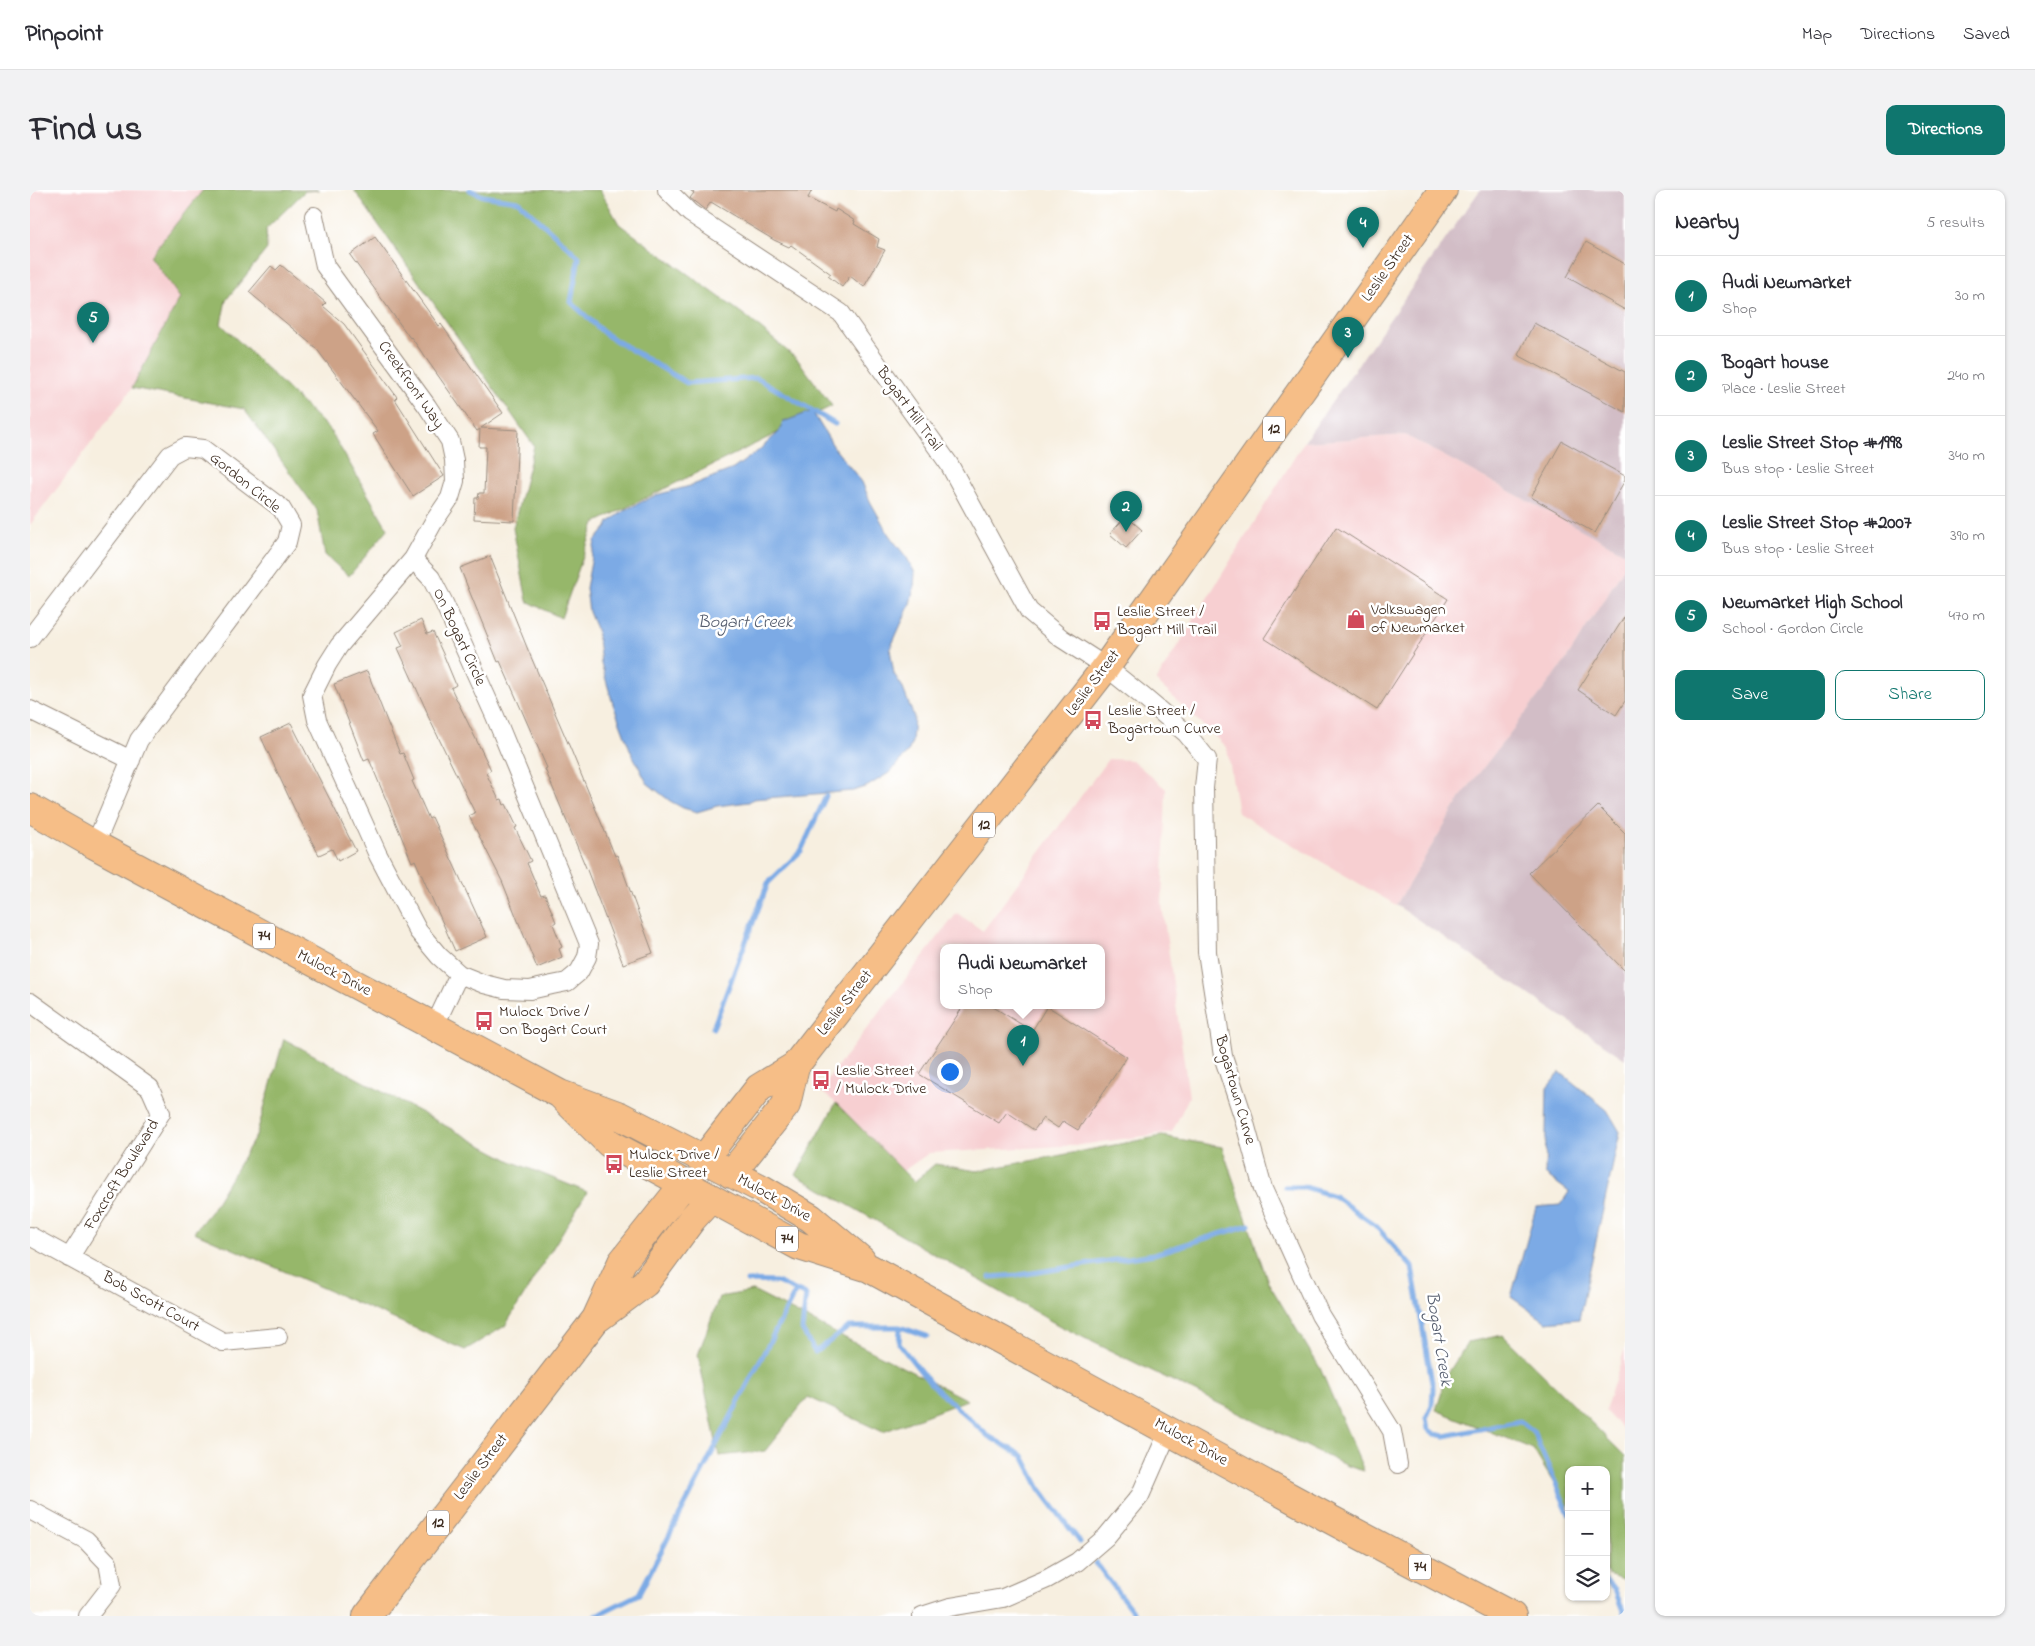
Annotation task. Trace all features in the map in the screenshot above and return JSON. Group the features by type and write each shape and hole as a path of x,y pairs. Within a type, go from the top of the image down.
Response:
{"main road":[{"name":"Leslie Street","path":"704,1160 760,1088 795,1066 1106,668 1443,190"},
{"name":"Mulock Drive","path":"30,808 94,845 560,1094 620,1116 731,1174 811,1218 869,1268"},
{"name":"Leslie Street","path":"731,1174 786,1105 795,1066"},
{"name":"Mulock Drive","path":"560,1094 609,1142 684,1184 799,1246 869,1268 1512,1616"},
{"name":"Leslie Street","path":"367,1616 596,1319 622,1262 684,1184"},
{"name":"Leslie Street","path":"596,1319 645,1283 692,1219 711,1198"}],"street":[{"name":"Bogart Mill Trail","path":"667,190 690,213 841,313 949,464 1029,611 1061,638 1106,668"},
{"name":"Creekfront Way","path":"314,216 325,266 428,406 450,441 454,460 455,481 450,498 433,523 413,559"},
{"name":"Gordon Circle","path":"30,638 170,455 185,447 203,449 281,508 291,525 287,542 139,740 94,845"},
{"name":"On Bogart Circle","path":"413,559 431,578 444,603 495,716 589,944 587,957 579,972 567,982 530,990 504,989 484,984 459,974 439,956 418,931 378,855 321,728 312,695 339,646 413,559"},
{"name":"Bogartown Curve","path":"1106,668 1186,733 1207,759 1204,788 1207,952 1224,1056 1263,1189 1320,1315 1392,1431 1398,1464"},
{"path":"30,710 131,760"},
{"path":"434,1027 459,974"},
{"name":"Foxcroft Boulevard","path":"30,1002 150,1088 161,1113 69,1258"},
{"name":"Bob Scott Court","path":"30,1236 223,1342 278,1337"},
{"path":"922,1616 950,1608 1003,1598 1047,1579 1076,1562 1106,1537 1140,1496 1169,1430"},
{"path":"30,1510 86,1540 108,1563 112,1585 88,1616"}],"shaded area":[{"path":"30,190 203,190 151,256 180,298 132,388 30,525"},
{"path":"1480,190 1625,190 1625,553 1405,435 1304,442"},
{"path":"1405,435 1625,553 1625,566 1564,663 1463,794 1396,905 1238,813 1227,748 1156,681 1304,442"},
{"path":"1625,566 1625,1059 1396,905 1463,794 1564,663"},
{"path":"1108,759 1132,760 1166,789 1162,905 1189,1097 1172,1132 1081,1145 929,1153 903,1171 836,1103 819,1090 957,913 983,931"},
{"path":"1625,1348 1625,1432 1605,1411"}],"green space":[{"path":"203,190 319,190 305,191 266,229 267,249 226,300 221,324 330,430 388,529 349,576 325,555 317,510 244,409 132,388 180,298 150,256"},
{"path":"354,190 600,190 619,224 747,317 798,360 832,406 595,523 561,618 527,601 513,528 534,446"},
{"path":"284,1039 513,1162 587,1192 505,1326 465,1350 194,1232 211,1211 256,1136"},
{"path":"836,1103 914,1182 935,1164 977,1171 1162,1136 1222,1147 1268,1282 1320,1368 1364,1471 1347,1466 1058,1325 796,1175"},
{"path":"753,1291 967,1400 883,1432 808,1397 765,1451 719,1456 698,1355 719,1297"},
{"path":"1503,1335 1625,1456 1625,1581 1610,1576 1610,1466 1565,1466 1565,1502 1533,1449 1436,1410 1447,1375 1468,1342"}],"water":[{"name":"Bogart Creek","path":"812,411 835,449 862,482 889,535 907,558 915,573 910,604 890,649 894,674 902,686 914,717 912,742 908,752 889,773 868,786 853,791 753,799 749,802 717,806 697,812 683,808 670,801 647,783 631,752 613,704 601,663 597,631 589,612 586,588 595,541 609,522 625,510 656,495 690,486 733,469 758,451 779,432 783,422"},
{"path":"1560,1072 1607,1110 1620,1132 1579,1319 1546,1322 1511,1297 1536,1207 1560,1205 1569,1192 1545,1174 1547,1088"}],"building":[{"path":"690,190 812,190 808,198 835,212 836,209 855,221 854,224 879,239 877,247 885,250 864,287 850,276 842,287 828,276 831,274 791,245 789,247 774,240 711,202 705,210 690,198 694,193"},
{"path":"375,237 439,326 441,324 503,413 481,428 518,430 514,521 474,519 475,498 478,498 479,493 484,493 486,447 479,447 480,429 477,431 350,255"},
{"path":"1586,242 1625,264 1625,310 1567,277"},
{"path":"281,265 326,303 323,306 344,324 397,397 395,399 444,476 413,496 373,434 378,431 316,348 249,292 271,266 276,270"},
{"path":"1534,323 1625,372 1625,412 1518,355"},
{"path":"1562,441 1625,476 1625,480 1595,533 1531,497"},
{"path":"1126,516 1142,530 1126,548 1110,534"},
{"name":"Volkswagen of Newmarket","path":"1336,527 1448,599 1377,710 1264,638"},
{"path":"490,556 615,856 617,855 653,953 623,964 545,769 547,768 500,661 498,662 460,568"},
{"path":"1625,616 1625,701 1616,715 1578,690"},
{"path":"421,620 427,634 433,632 444,656 456,685 451,688 491,770 486,773 499,800 502,799 504,805 506,804 517,827 515,828 531,861 527,863 541,896 545,895 556,922 553,924 562,947 559,949 562,957 537,968 502,881 469,816 475,813 427,714 398,648 403,646 396,632"},
{"path":"367,671 400,754 403,753 414,780 412,781 429,819 432,817 487,937 455,951 415,860 412,862 369,759 364,761 334,684"},
{"path":"291,723 356,851 338,861 332,849 319,855 294,808 261,737"},
{"path":"1598,806 1625,833 1625,971 1529,873"},
{"path":"961,1009 996,1009 1032,1031 1045,1009 1052,1009 1127,1057 1078,1130 1063,1121 1058,1128 1043,1118 1034,1130 1007,1112 999,1123 919,1074"}],"waterway":[{"name":"Bogart Creek","path":"470,190 483,196 518,201 579,257 571,302 605,334 687,383 757,378 835,424"},
{"name":"Bogart Creek","path":"713,1028 768,883 801,851 826,796"},
{"name":"Bogart Creek","path":"1285,1187 1305,1187 1334,1196 1376,1226 1412,1267 1433,1388 1432,1405 1426,1418 1428,1429 1435,1434 1445,1436 1520,1421 1533,1431 1568,1511"},
{"name":"Bogart Creek","path":"990,1277 1019,1275 1154,1254 1249,1225"},
{"name":"Bogart Creek","path":"747,1281 777,1282 806,1295 802,1330 815,1352 849,1327 900,1327 927,1336"},
{"path":"595,1616 639,1594 796,1291"},
{"path":"900,1327 899,1344 930,1383 988,1436 1023,1456 1040,1489 1080,1542"},
{"path":"1096,1563 1136,1616"},
{"name":"Bogart Creek","path":"1610,1586 1615,1590 1625,1616"}],"place":[{"name":"Leslie Street Stop #2007","path":"1363,248"},
{"name":"Newmarket High School","path":"93,343"},
{"name":"Leslie Street Stop #1998","path":"1348,358"},
{"name":"Bogart house","path":"1126,532"},
{"name":"Volkswagen of Newmarket","path":"1356,619"},
{"name":"Leslie Street / Bogart Mill Trail","path":"1102,621"},
{"name":"Leslie Street / Bogartown Curve","path":"1093,720"},
{"name":"Mulock Drive / On Bogart Court","path":"484,1021"},
{"name":"Audi Newmarket","path":"1023,1066"},
{"name":"Leslie Street / Mulock Drive","path":"821,1080"},
{"name":"Mulock Drive / Leslie Street","path":"614,1164"}]}
